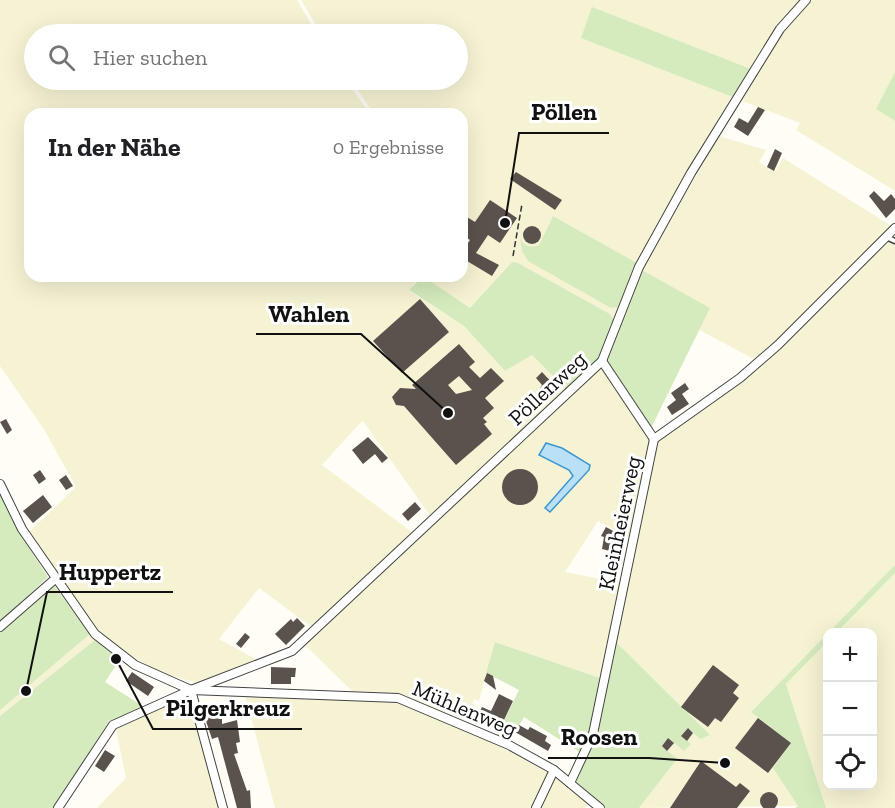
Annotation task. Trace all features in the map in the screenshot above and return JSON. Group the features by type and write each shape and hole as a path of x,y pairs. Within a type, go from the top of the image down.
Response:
{"street":[{"name":"Pöllenweg","path":"58,808 113,725 191,690 292,651 602,361 639,267 691,173 780,29 806,0"},
{"name":"Kleinheierweg","path":"570,783 593,734 654,439 740,378 778,345 895,228"},
{"path":"602,361 654,439"},
{"name":"Mühlenweg","path":"0,484 22,528 95,634 135,664 191,690 398,698 466,724 554,770 600,808"},
{"path":"0,627 55,579"},
{"path":"191,690 223,808"},
{"path":"536,808 554,770"}],"lane":[{"path":"885,237 895,241"}],"path":[{"path":"513,256 522,204"}],"shaded area":[{"path":"0,0 297,0 311,24 24,24 24,90 353,90 366,108 24,108 24,282 416,282 409,291 464,326 505,371 532,355 567,390 431,517 363,421 361,422 322,465 413,533 313,628 259,588 219,639 259,661 201,684 162,673 117,648 80,607 29,532 76,487 45,431 0,366"},
{"path":"301,0 801,0 776,28 751,69 592,8 582,38 735,98 637,263 553,216 539,245 531,247 524,245 521,240 522,251 619,307 614,320 610,314 518,263 470,308 432,282 468,282 468,108 370,108 358,90 468,90 468,24 315,24"},
{"path":"811,0 895,0 895,72 876,109 895,121 895,191 796,130 800,123 742,101 782,32"},
{"path":"719,136 766,150 759,162 775,172 783,158 893,227 756,360 699,330 709,308 642,270"},
{"path":"886,240 895,244 895,565 833,628 823,628 823,638 751,712 791,743 798,806 639,808 677,759 662,746 668,738 681,736 688,727 687,712 615,641 656,443 741,381"},
{"path":"603,366 650,440 630,538 598,521 565,572 621,583 603,679 495,642 479,701 474,699 467,721 398,694 352,691 305,645","holes":["539,455 589,471 545,508 573,476 569,470"]},
{"path":"895,573 895,808 826,808 786,684 823,646 823,790 877,790 877,628 841,628"},
{"path":"90,634 95,640 0,716 0,710"},
{"path":"190,694 220,808 97,808 126,778 116,729"},
{"path":"245,695 396,702 469,730 549,773 533,808 275,808"},
{"path":"554,775 588,804 585,808 538,808"}],"green space":[{"path":"592,7 751,69 735,98 581,38"},
{"path":"895,72 895,121 876,109"},
{"path":"553,216 637,263 619,307 611,308 528,261 522,251 520,238 528,246 539,245"},
{"path":"512,262 518,263 610,314 614,320 598,361 567,390 532,355 505,371 464,326 409,290 417,282 432,282 470,308"},
{"path":"642,270 710,308 651,428 606,360"},
{"path":"0,492 22,537 48,577 0,622"},
{"path":"895,565 895,573 841,628 833,628"},
{"path":"54,585 90,634 0,710 0,630"},
{"path":"823,638 823,646 786,684 826,808 795,808 798,806 773,768 791,743 751,712"},
{"path":"95,640 120,659 105,682 144,707 109,721 54,808 0,808 0,716"},
{"path":"615,641 710,735 700,739 688,728 681,736 691,744 684,751 668,738 662,746 677,759 639,808 605,808 574,782 595,734"},
{"path":"495,642 603,679 591,731 581,753 524,717 510,741 497,735 519,690 486,673"}],"water":[{"path":"546,443 562,448 590,465 589,470 550,512 545,508 573,476 569,470 539,455"}],"building":[{"path":"758,107 765,110 748,136 734,127 739,118 748,123"},
{"path":"775,149 782,153 774,171 767,167"},
{"path":"516,172 562,200 555,210 510,179"},
{"path":"874,191 884,201 891,194 895,199 895,209 886,218 869,196"},
{"path":"490,200 517,218 500,243 488,235 476,253 499,265 492,276 468,262 470,240 468,239 468,218 475,222"},
{"path":"528,226 536,226 541,231 539,242 528,244 523,239 523,231"},
{"path":"420,299 449,332 402,373 373,341"},
{"path":"459,344 475,362 469,367 480,378 491,368 504,381 485,398 494,408 483,418 487,422 484,424 492,434 456,465 404,406 396,405 392,397 400,388 416,389 412,385","holes":["459,376 472,390 456,394 448,385"]},
{"path":"542,372 556,387 545,398 538,392 542,385 536,378"},
{"path":"685,383 689,389 682,394 689,404 672,415 667,407 676,400 671,393"},
{"path":"6,419 12,430 7,434 0,422"},
{"path":"368,437 388,458 382,463 375,454 363,464 352,450"},
{"path":"520,469 533,474 538,487 533,500 520,505 507,500 502,487 507,474"},
{"path":"40,470 46,479 39,484 33,475"},
{"path":"66,475 73,486 66,490 59,480"},
{"path":"43,495 52,507 33,523 23,511"},
{"path":"415,502 421,509 408,521 402,514"},
{"path":"606,527 615,532 613,538 625,542 622,554 602,549 604,537 601,536"},
{"path":"297,618 305,626 286,645 275,634 291,619 293,622"},
{"path":"245,633 250,637 241,648 236,644"},
{"path":"713,665 739,685 733,693 739,698 721,722 715,718 708,727 681,707"},
{"path":"271,667 296,668 295,677 291,677 291,684 271,684"},
{"path":"132,672 154,687 148,696 126,681"},
{"path":"487,673 493,676 496,690 484,681"},
{"path":"499,694 513,701 504,720 501,719 497,728 476,719 482,707 491,711"},
{"path":"207,709 217,709 216,713 222,714 222,724 237,720 240,742 236,743 238,753 234,754 247,791 250,790 251,808 237,808 218,737 212,739 206,721"},
{"path":"758,718 791,743 768,773 735,748"},
{"path":"519,725 528,730 530,727 547,736 545,741 551,745 548,751 515,732"},
{"path":"688,728 693,733 687,741 681,736"},
{"path":"668,738 674,743 667,751 662,746"},
{"path":"105,750 115,756 104,772 95,766"},
{"path":"701,761 736,787 740,783 750,791 737,808 670,808"},
{"path":"769,792 777,798 777,804 772,809 763,807 760,801 763,795"}],"place":[{"name":"Pöllen","path":"505,223"},
{"name":"Wahlen","path":"448,413"},
{"name":"Pilgerkreuz","path":"116,659"},
{"name":"Huppertz","path":"26,691"},
{"name":"Roosen","path":"725,763"}]}
